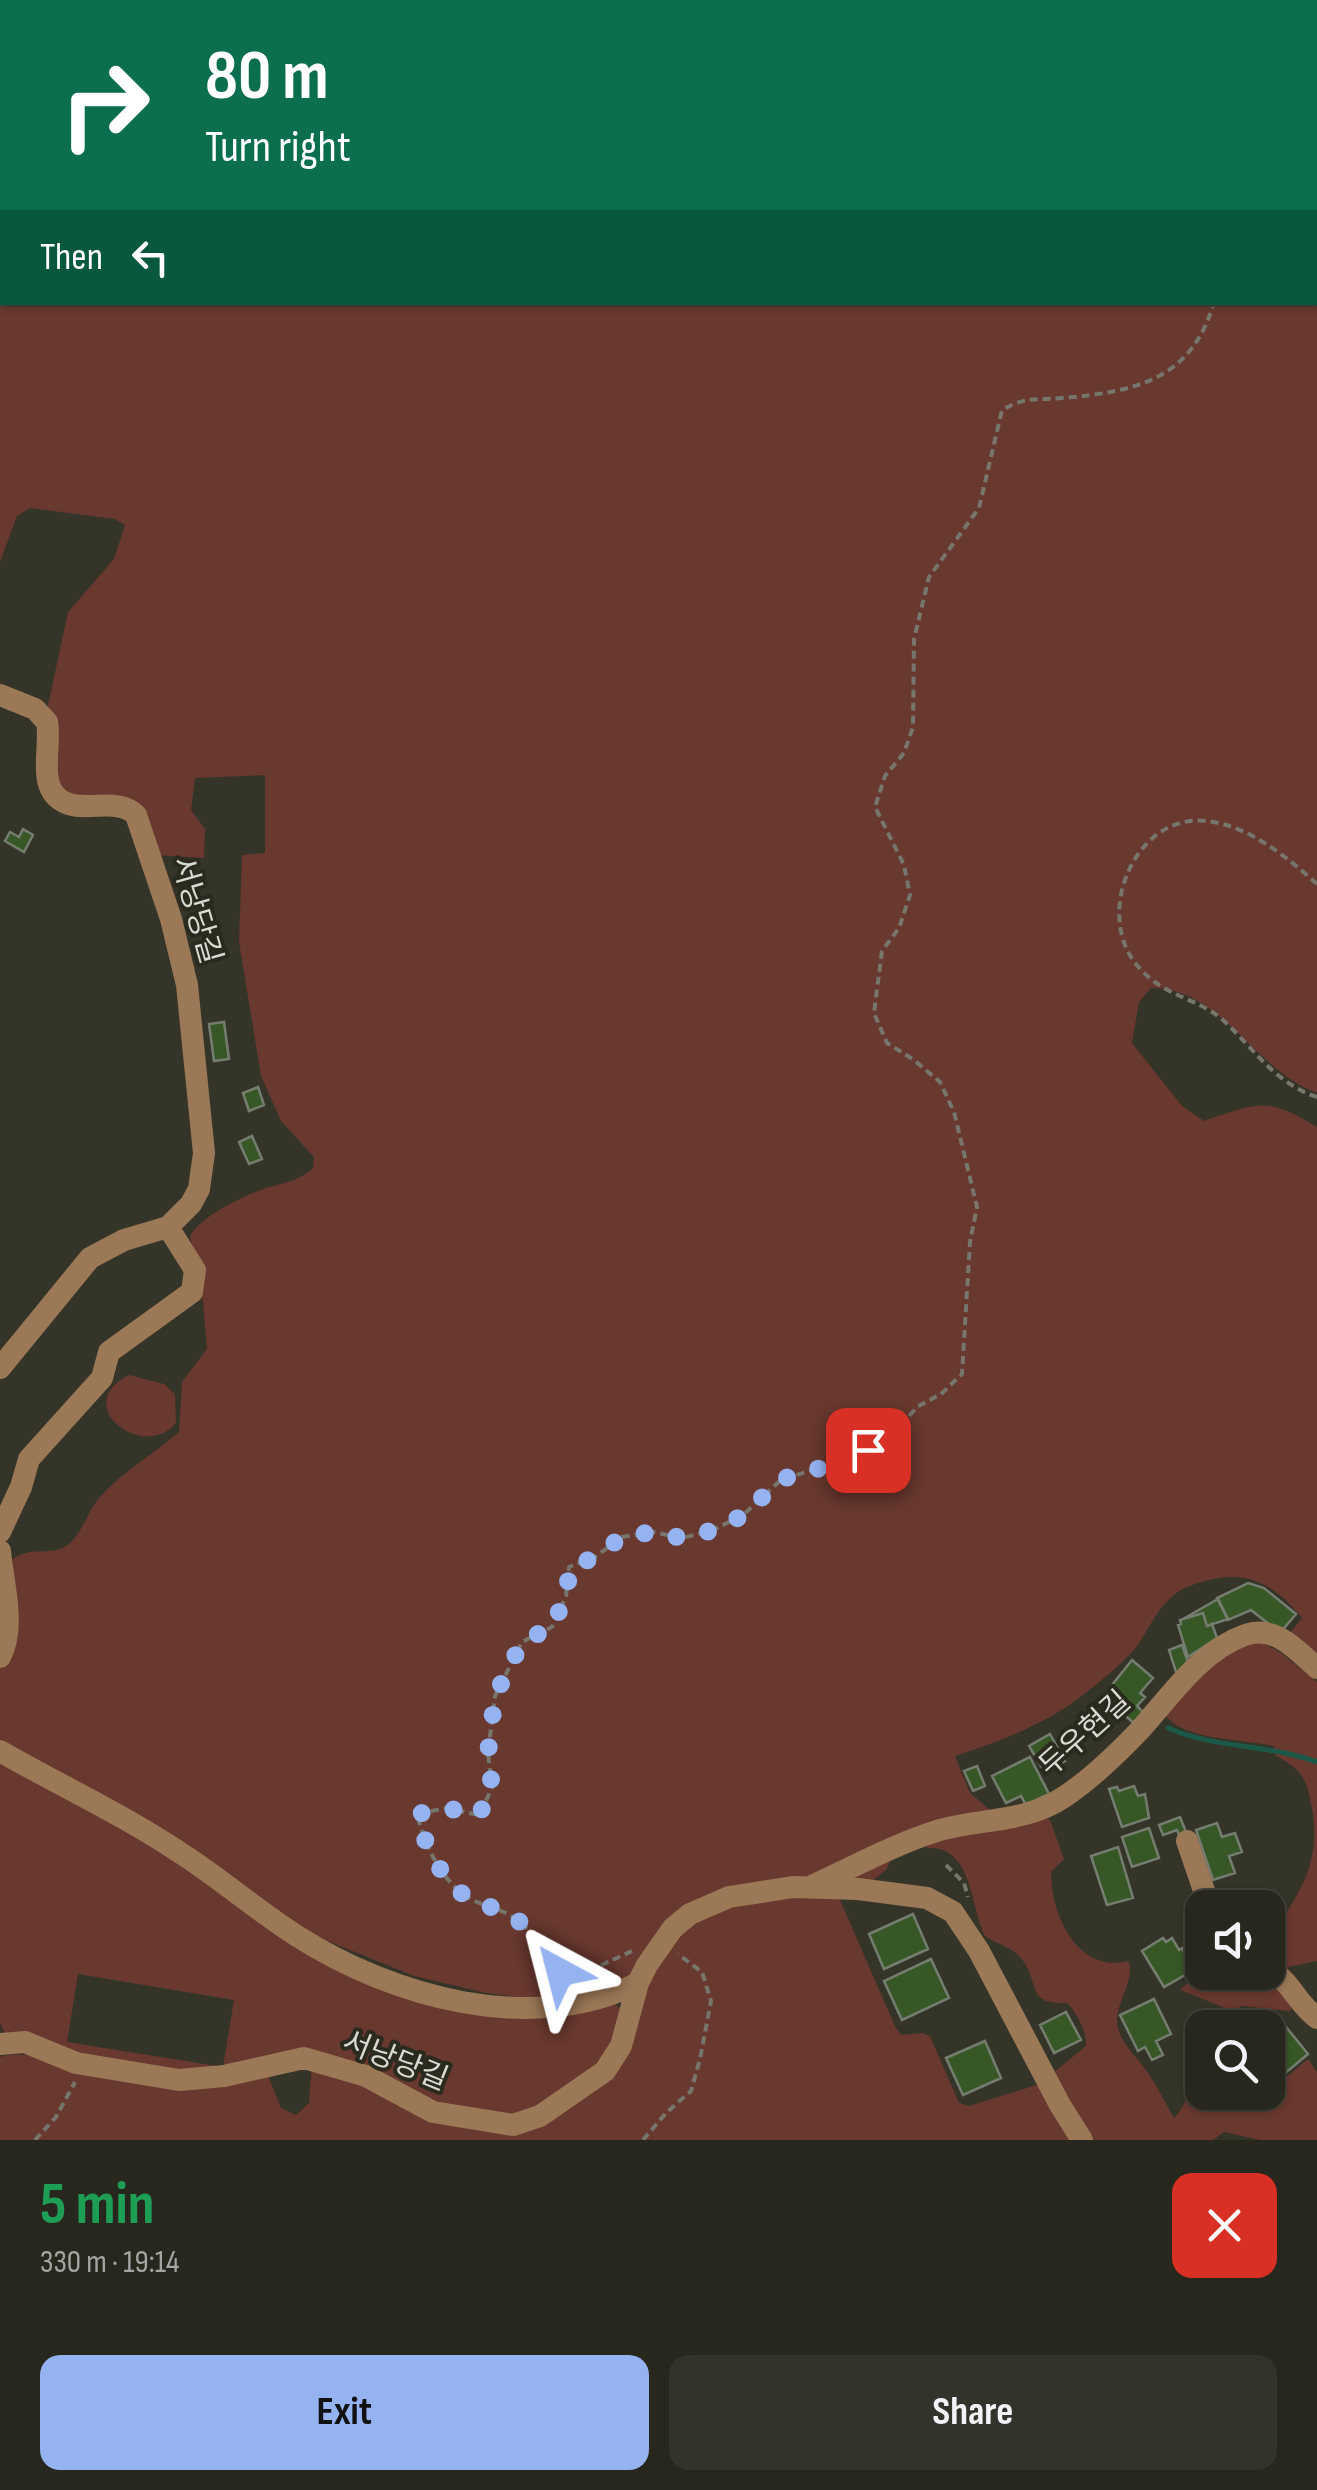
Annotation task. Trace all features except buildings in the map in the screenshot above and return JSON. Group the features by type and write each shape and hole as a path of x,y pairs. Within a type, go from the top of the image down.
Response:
{"lane":[{"name":"서낭당길","path":"0,695 35,709 47,722 48,777 61,800 76,805 126,807 136,815 172,918 190,1004 204,1153 199,1190 168,1227"},
{"path":"0,1368 90,1258 124,1240 168,1227 194,1270 192,1292 108,1352 102,1378 29,1459 0,1532"},
{"path":"0,1552 7,1641 0,1657"},
{"name":"두우현길","path":"809,1888 920,1837 966,1824 1027,1816 1064,1797 1135,1735 1194,1670 1244,1635 1268,1632 1317,1668"},
{"path":"0,1751 140,1827 300,1938 358,1968 409,1987 503,2008 546,2008 610,1996 638,1983"},
{"path":"1187,1841 1204,1890"},
{"name":"서낭당길","path":"0,2044 25,2042 81,2064 179,2080 224,2076 304,2058 366,2076 433,2112 514,2125 540,2116 605,2071 621,2046 638,1983 662,1953 673,1928 707,1905 729,1897 809,1888 858,1889 927,1898 953,1912 979,1951 1082,2140"},
{"path":"1285,1980 1297,2001 1317,2018"}],"path":[{"path":"643,2140 691,2091 711,2001 702,1972 651,1946 621,1954 593,1968 560,1972 520,1922 497,1906 466,1896 454,1883 423,1841 417,1814 446,1808 479,1815 492,1788 488,1753 495,1696 522,1642 552,1627 566,1596 570,1568 595,1557 622,1537 653,1532 682,1538 710,1531 742,1516 782,1479 842,1462 868,1450 895,1432 917,1406 942,1394 962,1374 970,1242 977,1208 970,1174 954,1112 940,1082 887,1044 874,1012 882,952 899,928 910,895 904,865 875,807 886,776 904,754 913,727 914,639 921,604 930,578 979,508 1002,410 1026,397 1058,398 1117,391 1176,368 1200,342 1213,305"},
{"path":"1317,884 1296,864 1243,831 1205,820 1171,826 1144,844 1126,877 1118,910 1123,942 1135,963 1156,984 1220,1018 1275,1074 1317,1097"},
{"path":"36,2140 56,2117 81,2064"}],"shaded area":[{"path":"0,305 1317,305 1317,1093 1275,1067 1219,1015 1176,992 1151,988 1139,1002 1132,1043 1182,1106 1204,1121 1262,1106 1286,1110 1317,1127 1317,1658 1289,1634 1302,1618 1261,1583 1224,1577 1177,1592 1128,1656 1072,1703 1024,1730 955,1756 970,1793 997,1816 901,1842 886,1870 872,1881 711,1896 624,1981 564,1996 527,1998 486,1993 414,1976 313,1935 0,1747 0,1663 10,1561 26,1553 55,1550 69,1544 108,1488 179,1432 182,1382 207,1349 202,1291 190,1236 204,1221 233,1202 307,1173 313,1168 314,1157 281,1121 261,1076 239,942 242,855 265,853 265,775 195,778 191,810 205,829 204,858 154,855 143,816 61,792 47,710 68,612 114,559 125,525 115,519 30,508 17,516 0,562"},
{"path":"129,1375 164,1384 175,1394 176,1423 163,1433 131,1433 109,1414 106,1401 112,1388"},
{"path":"1258,1641 1280,1652 1317,1682 1317,1961 1285,1968 1285,1916 1306,1877 1314,1846 1313,1814 1304,1779 1276,1756 1274,1746 1198,1734 1171,1722 1163,1712 1219,1660"},
{"path":"0,1756 401,1992 611,2001 625,2012 606,2063 516,2119 434,2108 355,2067 148,2072 5,2034 0,2023","holes":["78,1974 234,2000 223,2067 67,2042"]},
{"path":"1043,1816 1050,1820 1064,1859 1051,1872 1062,1922 1081,1950 1111,1963 1129,1961 1129,1977 1117,2015 1119,2031 1174,2118 1185,2102 1185,2110 1285,2110 1285,2078 1308,2059 1317,2072 1317,2140 1261,2140 1224,2132 1213,2140 1087,2140 1053,2073 1086,2046 1078,2017 1067,2003 1044,2000 1020,1957 985,1936 962,1867 942,1850 927,1848 928,1840"},
{"path":"832,1895 840,1900 895,2026 901,2035 930,2036 959,2103 969,2106 1043,2083 1077,2140 0,2140 0,2057 16,2055 60,2066 267,2073 281,2108 296,2115 309,2103 312,2063 494,2130 584,2092 635,2010 673,1937 727,1902"},
{"path":"1185,1986 1185,1990 1281,1990 1293,2008 1289,2011 1241,2006 1224,2010 1180,1990"}],"waterway":[{"path":"1168,1728 1205,1740 1317,1762"}],"route":[{"path":"560,1972 520,1922 497,1906 466,1896 442,1870 423,1841 417,1814 446,1808 479,1815 492,1788 488,1753 495,1696 522,1642 552,1627 566,1596 570,1568 595,1557 622,1537 653,1532 682,1538 710,1531 742,1516 782,1479 842,1462 868,1450"}]}
